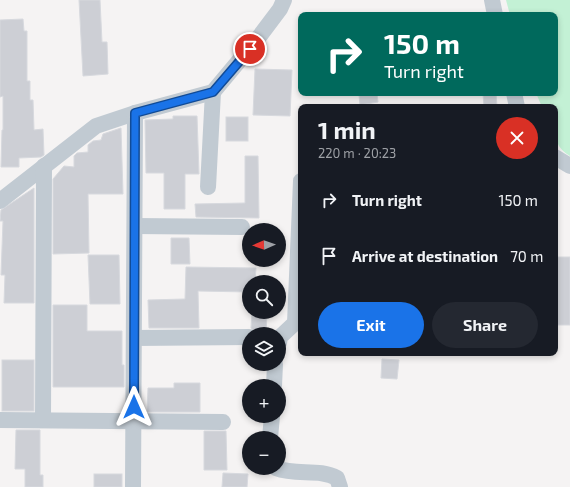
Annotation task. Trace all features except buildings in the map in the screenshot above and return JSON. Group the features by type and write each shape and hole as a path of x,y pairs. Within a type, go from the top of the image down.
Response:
{"street":[{"path":"0,201 96,126 135,113 213,92 259,38 280,9 284,0"},
{"path":"492,0 494,12"},
{"path":"208,187 213,92"},
{"path":"133,487 135,113"},
{"path":"558,159 570,166"},
{"path":"43,420 44,166"},
{"path":"135,226 242,227"},
{"path":"286,332 295,324 298,252"},
{"path":"134,338 242,337"},
{"path":"0,420 223,422"},
{"path":"286,471 329,474 337,478 340,487"}],"green space":[{"path":"506,0 570,0 570,156 558,144 558,104 541,104 537,96 558,96 558,12 509,12"}],"route":[{"path":"134,407 135,113 213,92 250,49"}]}
